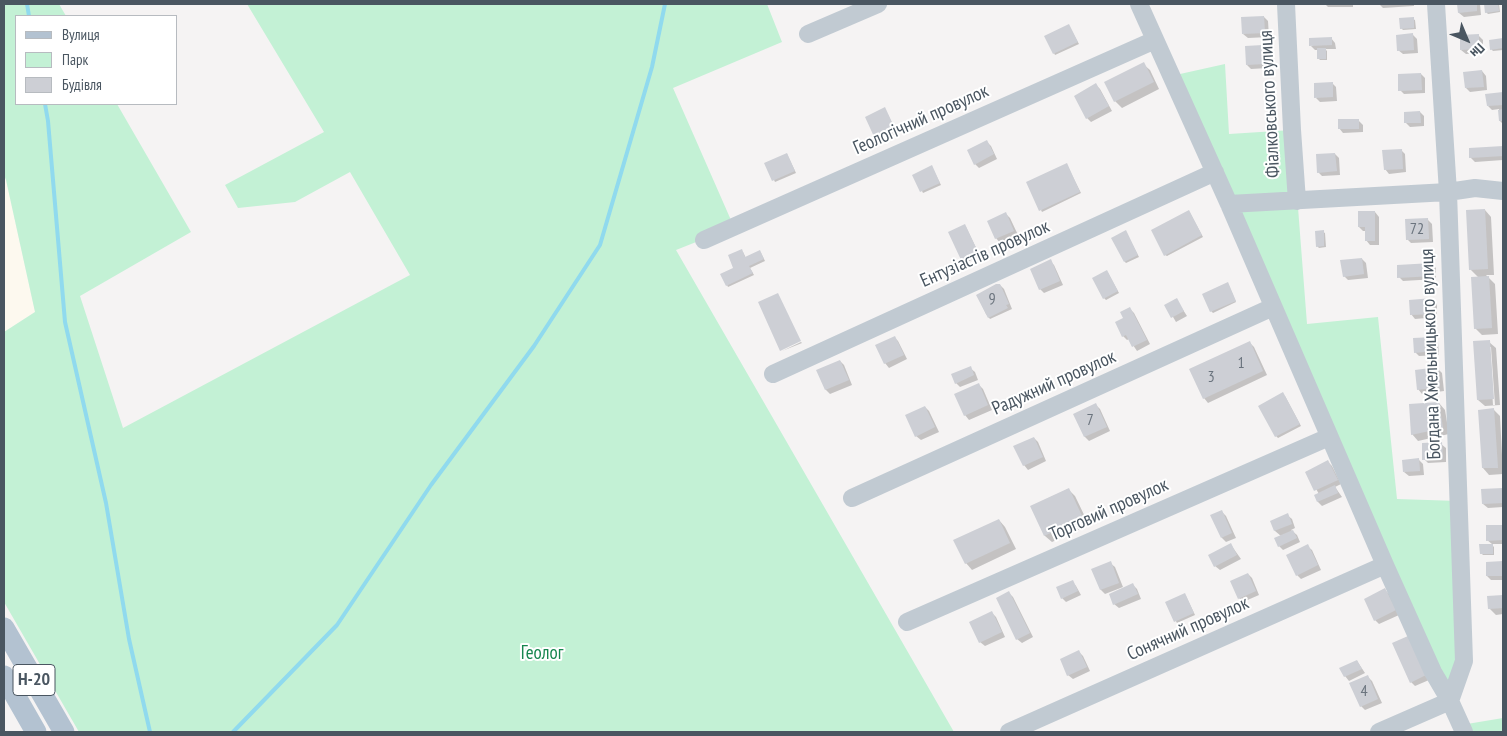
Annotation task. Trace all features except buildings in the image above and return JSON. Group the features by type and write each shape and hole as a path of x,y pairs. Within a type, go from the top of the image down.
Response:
{"main road":[{"name":"Н-20","path":"4,628 64,732"},
{"name":"Н-20","path":"4,676 36,732"}],"street":[{"path":"808,34 878,4"},
{"path":"1139,4 1215,172 1385,565 1433,672 1450,701 1464,732"},
{"name":"Фіалковського вулиця","path":"1286,4 1297,201"},
{"name":"Богдана Хмельницького вулиця","path":"1436,4 1448,192 1464,661 1450,701"},
{"name":"Геологічний провулок","path":"704,240 1155,40"},
{"name":"Ентузіастів провулок","path":"773,374 1215,172"},
{"path":"1229,204 1448,192 1475,188 1503,191"},
{"name":"Радужний провулок","path":"852,498 1273,307"},
{"name":"Торговий провулок","path":"907,622 1329,437"},
{"name":"Сонячний провулок","path":"1009,732 1385,565"},
{"path":"1379,732 1450,701"}],"shaded area":[{"path":"4,175 35,312 4,332"}],"green space":[{"name":"Геолог","path":"4,4 59,4 65,15 15,15 15,105 118,105 191,232 80,296 123,428 410,275 350,172 295,202 238,208 225,185 324,132 247,4 767,4 782,42 673,88 734,227 676,250 954,732 79,732 4,602 4,332 35,312 4,175"},
{"path":"1225,64 1229,134 1292,130 1307,324 1378,317 1397,499 1458,501 1464,661 1450,701 1171,76"},
{"path":"1503,718 1503,732 1464,732 1461,725"}],"waterway":[{"path":"27,4 29,15"},
{"path":"233,732 337,625 431,485 534,346 600,245 652,67 665,4"},
{"path":"45,105 65,322 106,503 129,639 150,732"}]}
